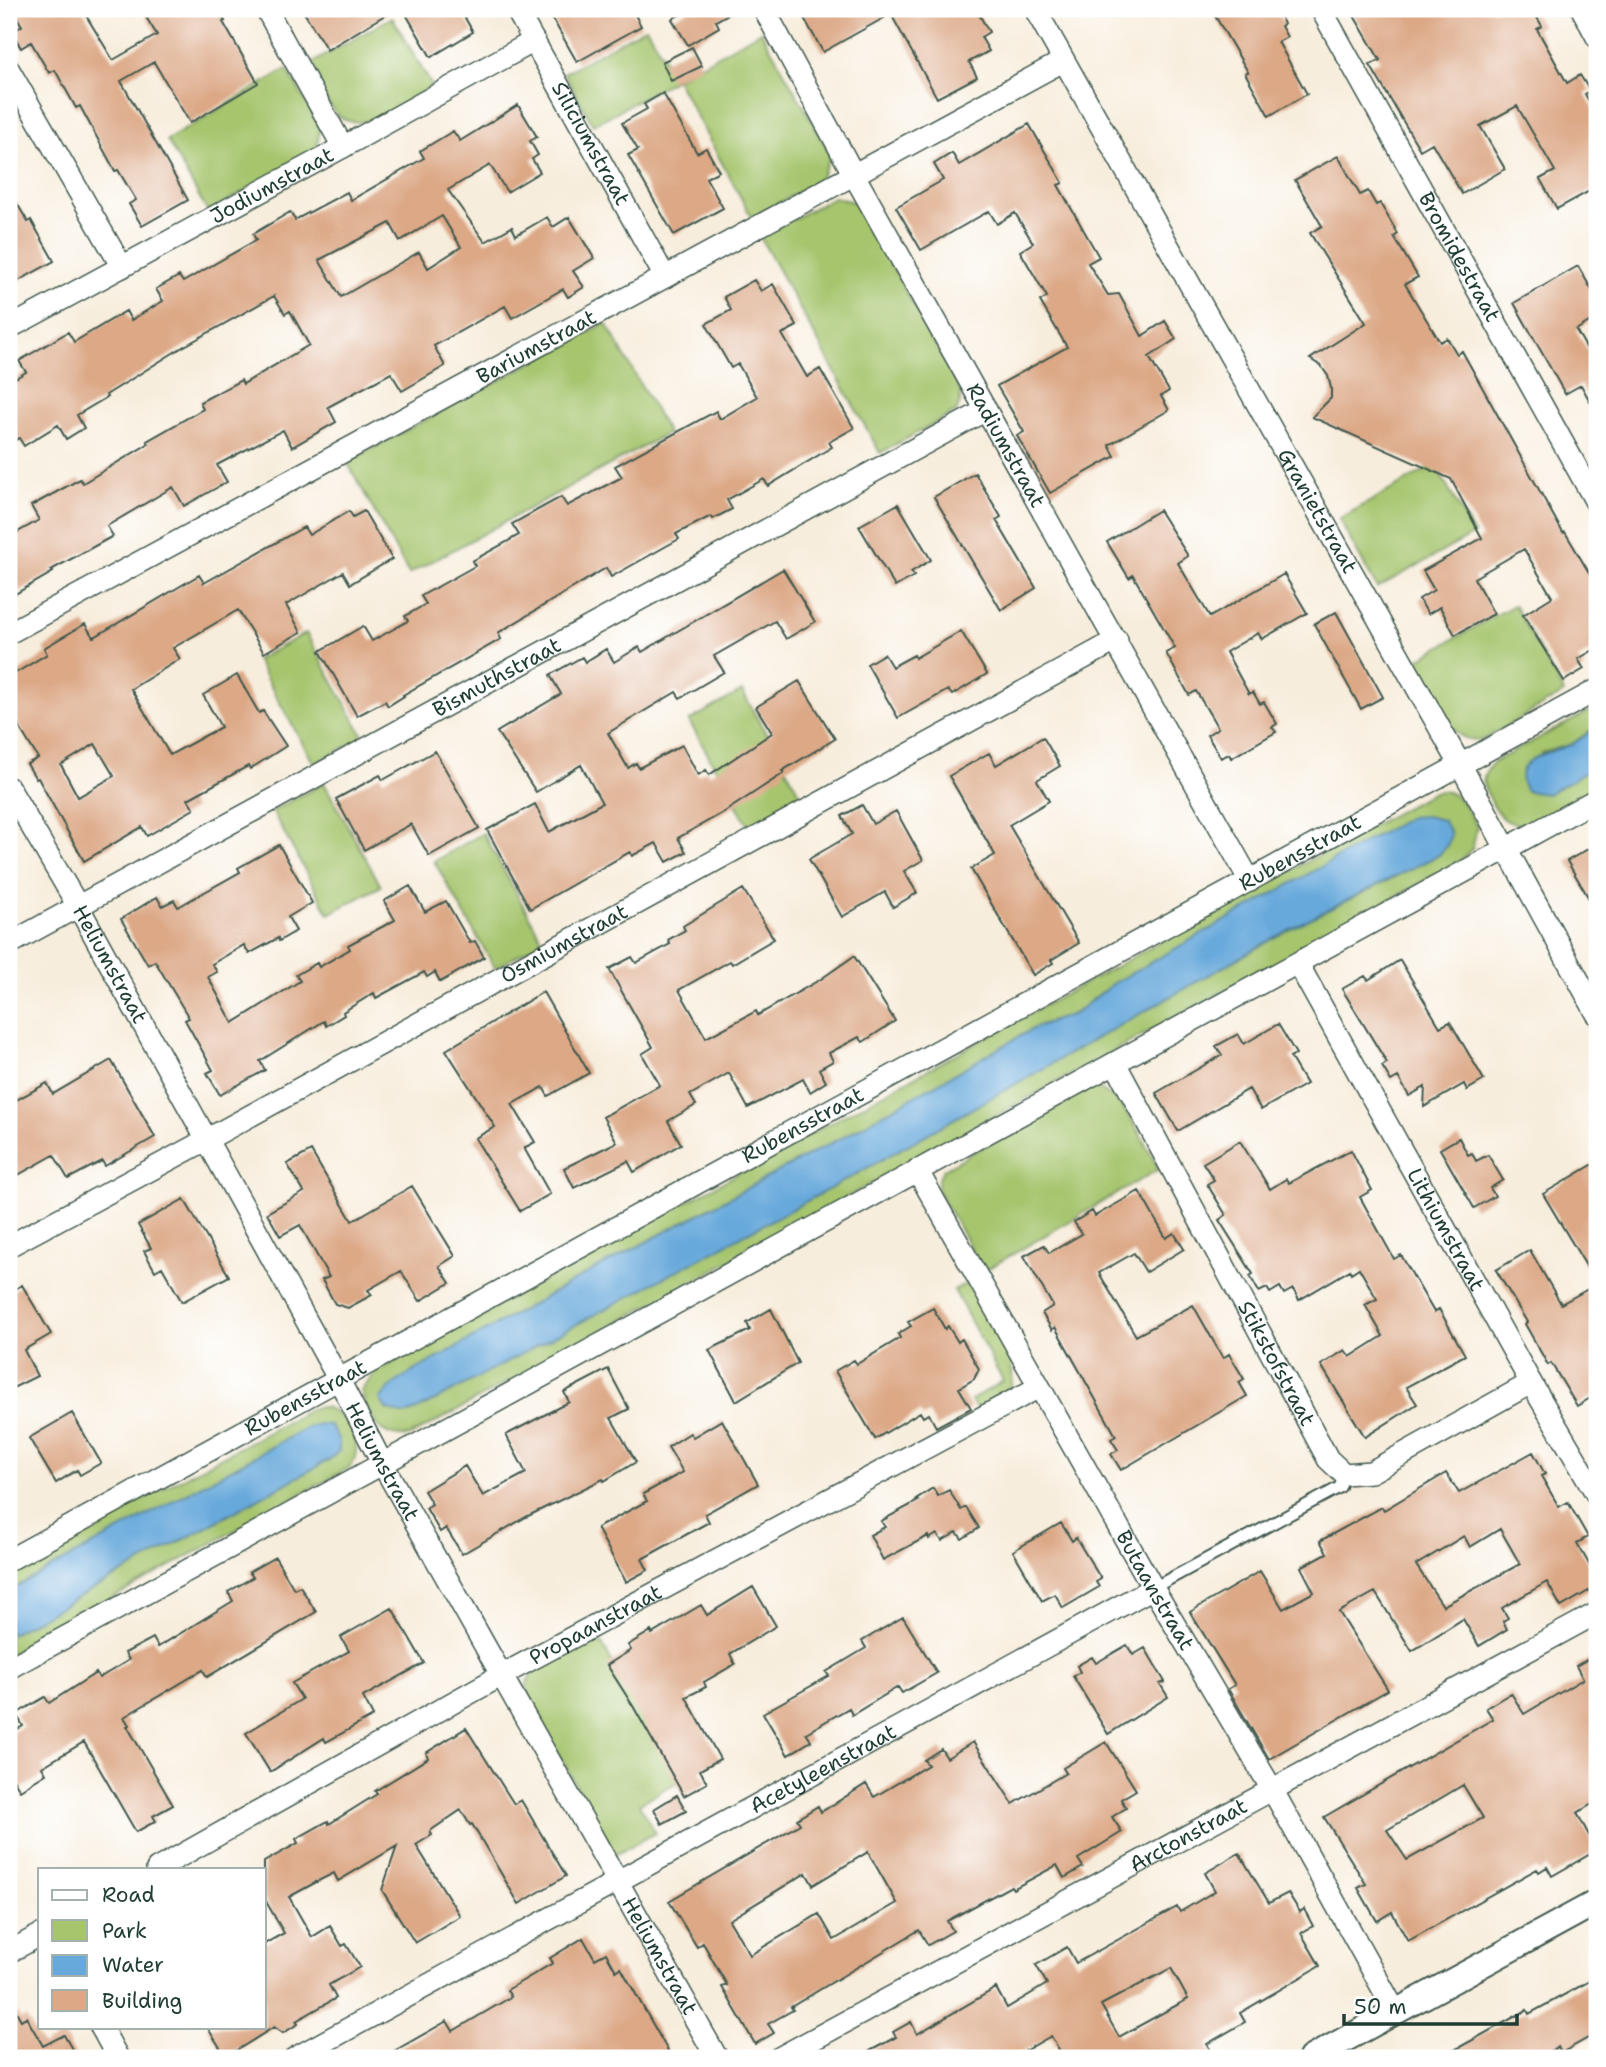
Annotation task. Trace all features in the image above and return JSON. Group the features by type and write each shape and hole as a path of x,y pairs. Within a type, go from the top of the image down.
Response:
{"street":[{"path":"266,9 343,147"},
{"name":"Siliciumstraat","path":"516,9 665,277"},
{"name":"Radiumstraat","path":"764,9 854,175 1250,881"},
{"name":"Granietstraat","path":"1035,9 1461,766 1597,1014"},
{"name":"Bromidestraat","path":"1321,9 1597,504"},
{"path":"1582,9 1597,37"},
{"name":"Jodiumstraat","path":"9,328 534,41"},
{"name":"Bariumstraat","path":"9,633 1063,61"},
{"path":"9,70 122,267"},
{"name":"Bismuthstraat","path":"9,944 986,410"},
{"name":"Osmiumstraat","path":"9,1246 1117,640"},
{"name":"Rubensstraat","path":"9,1560 1597,690"},
{"name":"Heliumstraat","path":"9,788 78,906 382,1463 717,2058"},
{"path":"9,1668 1597,799"},
{"name":"Lithiumstraat","path":"1298,964 1531,1383 1597,1495"},
{"name":"Stikstofstraat","path":"1115,1063 1328,1459 1344,1474"},
{"name":"Butaanstraat","path":"916,1170 1153,1588 1273,1791 1395,2011"},
{"path":"1344,1474 1371,1472 1531,1383"},
{"name":"Propaanstraat","path":"159,1868 502,1675 1040,1387"},
{"name":"Acetyleenstraat","path":"295,2058 1153,1588"},
{"name":"Arctonstraat","path":"779,2058 1597,1613"},
{"path":"1311,2058 1597,1902"},
{"path":"9,1952 38,1936"},
{"path":"102,2028 118,2058"}],"lane":[{"name":"Acetyleenstraat","path":"1153,1588 1340,1487 1344,1474"}],"green space":[{"path":"392,17 432,86 384,115 358,122 346,120 332,108 307,66"},
{"path":"646,27 676,79 593,125 564,73"},
{"path":"761,31 831,155 819,181 752,218 676,79"},
{"path":"287,69 320,127 317,149 208,212 167,140"},
{"path":"834,197 854,202 861,210 961,392 956,412 880,453 760,237"},
{"path":"606,323 668,433 409,574 347,462"},
{"path":"1435,465 1474,534 1377,588 1339,519"},
{"path":"1514,605 1564,693 1483,740 1466,738 1452,728 1415,661"},
{"path":"306,633 364,737 314,764 256,660"},
{"path":"742,691 802,797 749,827 689,721"},
{"path":"1597,707 1597,726 1572,744 1541,753 1547,794 1597,766 1597,789 1564,809 1537,821 1524,824 1503,818 1496,811 1484,785 1484,777 1490,766"},
{"path":"324,783 381,886 329,914 272,811"},
{"path":"1443,791 1455,796 1464,804 1477,827 1472,849 1459,862 410,1436 390,1434 376,1424 361,1391 376,1372 1434,792","holes":["1439,855 1299,924 835,1186 404,1415 402,1378 579,1278 839,1139 1038,1026 1074,1014 1114,983"]},
{"path":"483,833 543,941 495,968 434,861"},
{"path":"1096,1087 1126,1112 1159,1169 984,1271 938,1191 938,1179 944,1169 1084,1090"},
{"path":"969,1282 1009,1354 1012,1367 1008,1391 978,1412 971,1400 1003,1381 954,1290"},
{"path":"324,1407 341,1416 352,1432 356,1450 349,1468 9,1655 9,1635 329,1460 307,1428 9,1591 9,1571 313,1408"},
{"path":"598,1637 679,1781 639,1804 655,1833 615,1855 528,1699 527,1691 528,1679 534,1672"}],"water":[{"path":"1597,726 1597,766 1547,794 1526,791 1522,771 1526,764 1573,743"},
{"path":"1426,816 1443,820 1451,834 1447,846 1439,855 1299,924 835,1186 419,1409 404,1415 386,1409 380,1399 402,1378 579,1278 839,1139 1038,1026 1074,1014 1114,983 1410,817"},
{"path":"319,1424 330,1425 339,1440 339,1451 329,1460 9,1635 9,1591 306,1428"}],"building":[{"path":"12,9 82,9 113,60 157,35 141,9 217,9 258,83 190,123 154,62 121,81 188,200 142,226 129,204 136,200 118,170 115,171 80,106 76,108 55,70 49,73 31,42 21,48 12,32 22,26"},
{"path":"302,9 395,9 327,50"},
{"path":"403,9 460,9 473,32 431,57"},
{"path":"547,9 632,9 641,26 577,62"},
{"path":"690,9 737,9 716,21 719,27 688,45 672,19"},
{"path":"799,9 976,9 989,32 981,37 989,51 969,62 977,77 937,98 891,14 823,52"},
{"path":"1211,9 1276,9 1287,37 1278,42 1307,94 1269,116 1245,73 1248,72"},
{"path":"1350,9 1532,9 1542,26 1537,29 1567,83 1580,75 1590,91 1585,94 1597,115 1597,187 1557,209 1540,179 1555,171 1517,106 1480,126 1505,169 1462,194 1432,143 1420,150 1370,65 1380,60"},
{"path":"692,47 702,66 671,81 662,62"},
{"path":"663,93 697,153 706,148 719,171 706,178 723,208 674,235 628,155 638,150 622,123 647,109 644,104"},
{"path":"518,105 537,137 530,141 538,155 532,159 540,172 507,192 490,165 448,190 485,242 512,227 516,235 547,217 553,227 569,217 594,258 573,271 584,287 568,297 563,289 512,318 505,306 434,346 445,366 402,391 391,373 328,407 336,422 292,447 283,430 217,465 227,482 184,506 173,487 107,526 113,536 51,570 53,572 15,594 9,583 9,537 39,520 31,506 80,479 83,483 148,444 147,441 203,409 200,402 241,380 243,384 309,345 290,311 285,314 274,296 181,348 106,395 107,397 77,415 84,428 66,439 58,425 24,446 19,438 9,444 9,382 26,372 19,361 68,332 74,342 126,311 131,320 163,301 156,289 179,276 183,282 256,240 253,234 290,212 295,220 347,192 351,200 424,158 420,151 453,131 460,141","holes":["442,216 461,247 428,268 419,252 341,297 319,260 390,223 400,241"]},
{"path":"1029,124 1063,183 1058,185 1099,257 1088,263 1108,295 1119,294 1142,336 1165,321 1176,339 1149,357 1169,391 1161,396 1169,410 1109,445 1115,456 1050,493 1017,436 1024,432 997,386 1067,347 1040,301 1047,297 1020,251 1033,243 1015,213 997,224 989,211 921,250 896,207 943,180 934,164 952,153 959,165"},
{"path":"1338,156 1360,195 1368,191 1376,205 1380,203 1398,234 1394,237 1418,277 1405,284 1440,342 1447,338 1457,354 1462,351 1563,533 1565,532 1591,576 1597,573 1597,648 1578,659 1584,669 1564,681 1523,615 1552,597 1524,549 1474,578 1494,614 1455,635 1440,607 1428,614 1419,599 1434,590 1423,571 1482,538 1451,479 1312,417 1331,398 1331,388 1328,376 1321,366 1310,359 1366,323 1310,233 1322,226 1295,180"},
{"path":"9,190 28,222 31,220 54,261 9,286"},
{"path":"1578,266 1597,299 1597,317 1576,330 1597,366 1597,414 1581,385 1565,394 1514,303"},
{"path":"754,280 761,291 773,284 797,326 782,334 807,377 820,369 854,428 829,442 832,447 768,486 764,479 727,500 732,509 713,519 711,516 676,534 679,539 611,577 606,568 498,633 501,639 388,706 385,701 357,716 320,651 363,626 372,641 408,621 405,616 426,604 421,596 475,566 472,561 519,535 512,524 561,497 567,506 622,477 615,466 716,411 720,419 757,397 738,364 731,368 706,324 731,310 724,297"},
{"path":"975,473 1001,517 996,520 1036,588 1001,610 934,497"},
{"path":"898,504 931,560 911,572 914,576 895,587 859,526"},
{"path":"1159,510 1188,556 1178,563 1210,617 1284,574 1307,613 1262,639 1258,633 1226,652 1249,694 1253,692 1260,704 1264,702 1277,724 1272,727 1276,732 1231,758 1229,754 1221,758 1207,735 1218,728 1196,691 1189,695 1166,653 1175,648 1133,575 1129,578 1107,542"},
{"path":"349,511 353,517 364,511 392,559 350,584 343,572 286,605 301,632 264,653 238,610 173,648 180,659 131,689 170,755 221,727 203,695 237,675 259,713 263,711 286,746 250,769 248,766 188,799 194,809 147,836 142,827 84,861 38,778 36,779 27,764 38,758 13,717 9,717 9,677 47,654 44,648 85,624 93,637 96,636 199,575 204,583 304,527 309,535","holes":["95,744 114,776 78,797 61,765"]},
{"path":"783,569 815,622 786,639 775,621 714,656 724,672 680,698 676,692 608,733 628,768 636,763 639,768 682,745 698,775 706,770 709,775 772,733 756,707 799,681 835,739 782,771 784,773 726,811 678,838 686,852 667,862 656,843 632,856 630,852 530,909 487,830 535,804 549,832 602,803 581,765 536,792 497,732 561,694 550,675 582,657 585,662 606,649 614,662 639,647 642,652"},
{"path":"1336,612 1383,697 1361,709 1314,624"},
{"path":"961,631 987,674 952,695 948,690 898,718 867,664 884,654 892,667 914,655 915,658"},
{"path":"1043,737 1060,766 1037,780 1049,801 1009,825 1079,943 1033,975 971,869 995,855 949,776 989,753 996,765"},
{"path":"435,751 479,828 429,856 411,824 364,850 336,799 380,775 383,780"},
{"path":"862,805 873,824 896,811 923,860 904,871 917,893 893,907 885,892 842,917 809,859 852,834 842,816"},
{"path":"1597,844 1597,912 1567,861"},
{"path":"279,845 312,903 288,917 296,931 249,954 244,945 212,964 217,972 208,977 233,1023 300,981 296,975 317,963 319,967 350,949 348,945 395,920 384,901 410,886 425,912 446,901 470,943 475,941 484,957 440,982 435,972 427,977 424,972 376,998 374,993 326,1026 324,1021 260,1061 265,1070 220,1095 207,1073 213,1070 185,1020 189,1018 155,961 148,965 121,919 157,897 162,906 174,900 178,907 240,872 238,868"},
{"path":"743,889 774,939 732,964 730,961 679,990 706,1038 756,1011 758,1015 821,979 854,956 895,1021 863,1042 859,1037 829,1053 833,1061 819,1069 826,1082 810,1092 803,1079 748,1108 729,1073 690,1095 696,1105 668,1121 681,1144 634,1172 628,1161 574,1188 564,1168 617,1142 603,1117 660,1085 642,1054 653,1047 609,969 632,957 636,963 670,944 668,940 685,930 683,926"},
{"path":"1400,960 1440,1027 1450,1022 1484,1080 1467,1090 1464,1084 1424,1107 1425,1087 1409,1096 1398,1077 1391,1081 1382,1066 1387,1063 1342,989 1365,976 1368,980"},
{"path":"543,992 589,1073 548,1096 543,1087 512,1104 535,1142 524,1148 550,1194 520,1211 475,1138 495,1127 446,1050"},
{"path":"1278,1024 1296,1054 1290,1057 1306,1084 1261,1110 1249,1089 1178,1131 1156,1093 1222,1055 1216,1046 1238,1034 1244,1044"},
{"path":"111,1060 155,1137 105,1166 102,1161 68,1179 54,1155 9,1180 9,1104 47,1083 53,1094"},
{"path":"1459,1138 1468,1155 1472,1153 1476,1161 1488,1155 1503,1180 1490,1188 1495,1196 1474,1208 1440,1149"},
{"path":"1240,1141 1270,1189 1286,1179 1289,1183 1351,1150 1372,1190 1360,1197 1394,1259 1401,1255 1434,1312 1439,1309 1465,1355 1406,1387 1417,1404 1365,1437 1321,1365 1345,1350 1350,1357 1383,1336 1365,1305 1377,1299 1359,1268 1351,1273 1350,1270 1299,1300 1293,1289 1284,1294 1280,1287 1270,1293 1267,1288 1259,1292 1250,1276 1253,1274 1219,1220 1226,1215 1207,1184 1214,1180 1203,1163"},
{"path":"311,1151 352,1221 412,1186 455,1256 439,1266 450,1283 420,1301 401,1271 368,1290 372,1295 348,1308 335,1304 322,1280 329,1277 300,1225 280,1236 267,1213 304,1192 287,1164"},
{"path":"1597,1162 1597,1284 1543,1194"},
{"path":"1139,1191 1166,1238 1174,1233 1184,1249 1146,1272 1134,1253 1099,1273 1136,1336 1193,1305 1223,1358 1229,1354 1244,1379 1239,1382 1247,1396 1121,1470 1111,1454 1118,1450 1111,1439 1116,1436 1055,1327 1052,1330 1042,1313 1053,1306 1024,1256 1044,1245 1049,1253 1082,1234 1074,1222 1092,1211 1095,1216"},
{"path":"184,1199 229,1276 182,1302 162,1267 155,1271 144,1251 151,1248 138,1225"},
{"path":"1530,1250 1561,1304 1597,1284 1597,1394 1577,1406 1551,1363 1548,1365 1525,1324 1527,1322 1496,1270"},
{"path":"22,1285 51,1334 24,1350 37,1376 9,1390 9,1293"},
{"path":"933,1308 945,1329 948,1326 958,1342 962,1339 979,1369 974,1379 959,1388 971,1408 936,1427 929,1414 923,1417 920,1412 875,1439 835,1371 854,1360 857,1364 900,1338 898,1334 911,1326 908,1322"},
{"path":"771,1309 798,1363 736,1401 709,1350 750,1330 747,1323"},
{"path":"608,1369 629,1409 611,1418 636,1462 604,1481 603,1479 526,1517 462,1554 446,1528 440,1532 426,1508 432,1504 424,1491 465,1466 483,1496 526,1473 506,1435 569,1402 564,1392"},
{"path":"72,1413 101,1463 80,1475 77,1470 56,1483 29,1438"},
{"path":"722,1420 758,1484 705,1514 709,1522 642,1559 648,1570 626,1582 597,1528 647,1501 643,1494 683,1472 668,1447 690,1433 693,1437"},
{"path":"1533,1452 1545,1474 1541,1476 1559,1507 1568,1502 1588,1537 1577,1543 1597,1578 1597,1586 1561,1607 1547,1582 1502,1608 1508,1618 1503,1621 1507,1629 1479,1646 1463,1619 1412,1651 1375,1592 1339,1612 1388,1690 1269,1759 1228,1689 1235,1685 1190,1612 1260,1571 1283,1609 1314,1592 1301,1567 1327,1553 1320,1541 1382,1507 1384,1510 1446,1473 1459,1493","holes":["1500,1529 1520,1564 1443,1606 1416,1565 1464,1536 1470,1547"]},
{"path":"933,1488 938,1496 949,1490 961,1510 966,1507 979,1528 962,1539 957,1532 942,1541 937,1534 929,1539 928,1536 883,1560 870,1535 885,1527 881,1521 918,1501 916,1499"},
{"path":"1061,1523 1072,1541 1076,1538 1101,1579 1096,1582 1099,1587 1063,1608 1055,1594 1042,1601 1013,1551"},
{"path":"275,1557 294,1589 300,1586 316,1612 207,1677 203,1670 124,1717 173,1805 153,1816 156,1821 136,1832 84,1742 42,1767 46,1774 20,1790 9,1773 9,1734 23,1726 16,1714 45,1697 49,1703 96,1673 99,1678 129,1660 125,1653 153,1638 158,1647 233,1601 228,1592 253,1577 249,1572"},
{"path":"753,1587 776,1626 730,1654 735,1664 704,1682 706,1687 686,1697 720,1759 700,1770 707,1783 684,1796 607,1665 631,1650 628,1645 651,1631 652,1634 701,1605 707,1615"},
{"path":"392,1608 424,1663 363,1697 373,1716 326,1742 324,1738 270,1772 246,1733 302,1699 292,1683 349,1651 341,1637"},
{"path":"903,1617 937,1673 902,1693 898,1687 852,1715 849,1708 806,1733 811,1741 788,1755 763,1713 829,1676 826,1672 866,1648 862,1641"},
{"path":"1127,1645 1133,1655 1145,1648 1165,1682 1160,1684 1168,1697 1108,1734 1073,1676 1080,1672 1077,1666 1092,1657 1096,1663"},
{"path":"1597,1654 1597,1801 1577,1813 1597,1850 1552,1876 1547,1867 1539,1872 1537,1869 1408,1941 1392,1912 1377,1921 1358,1888 1366,1884 1324,1817 1493,1719 1486,1708 1511,1693 1524,1714 1583,1679 1576,1666","holes":["1463,1785 1483,1818 1407,1860 1387,1830"]},
{"path":"466,1728 514,1804 521,1800 566,1876 519,1904 461,1810 430,1831 432,1835 416,1845 460,1916 415,1943 382,1890 397,1846 338,1881 334,1873 320,1880 289,1897 312,1937 330,1926 342,1946 346,1944 360,1967 329,1985 336,1998 296,2021 298,2024 283,2033 274,2027 226,2057 208,2028 266,2028 266,1943 284,1933 266,1902 264,1862 298,1843 296,1839 328,1821 329,1824 377,1794 375,1791 428,1758 426,1753"},
{"path":"973,1742 1013,1804 1066,1773 1063,1768 1106,1742 1136,1790 1121,1799 1126,1808 1112,1817 1122,1832 1078,1859 1083,1867 1064,1878 1057,1865 1013,1889 1011,1886 947,1921 953,1931 928,1945 919,1930 791,2007 793,2010 768,2024 774,2033 755,2044 722,1987 727,1985 703,1943 697,1947 669,1901 800,1824 797,1819 818,1806 821,1812 866,1784 874,1797 928,1765 924,1760 941,1749 947,1758","holes":["868,1852 897,1903 834,1940 819,1914 750,1955 729,1920 806,1873 813,1885"]},
{"path":"677,1795 686,1811 662,1824 654,1809"},
{"path":"1239,1853 1269,1903 1288,1893 1300,1912 1304,1909 1313,1926 1301,1933 1320,1966 1240,2013 1245,2022 1207,2044 1215,2058 1064,2058 1051,2036 1012,2058 857,2058 896,2037 893,2032 911,2022 917,2034 996,1988 1007,2008 1047,1984 1036,1965 1067,1947 1076,1963 1177,1907 1180,1912 1215,1891 1205,1873","holes":["1171,1968 1188,1999 1119,2037 1101,2005"]},
{"path":"583,1938 595,1959 606,1953 616,1971 621,1968 672,2058 382,2058 447,2021 453,2031 511,1997 507,1990 553,1963 550,1958"},
{"path":"1597,1977 1597,2033 1561,2053 1558,2047 1538,2058 1440,2058 1527,2010 1529,2014"},
{"path":"9,1999 21,2020 26,2017 43,2046 64,2035 77,2058 9,2058"}]}
